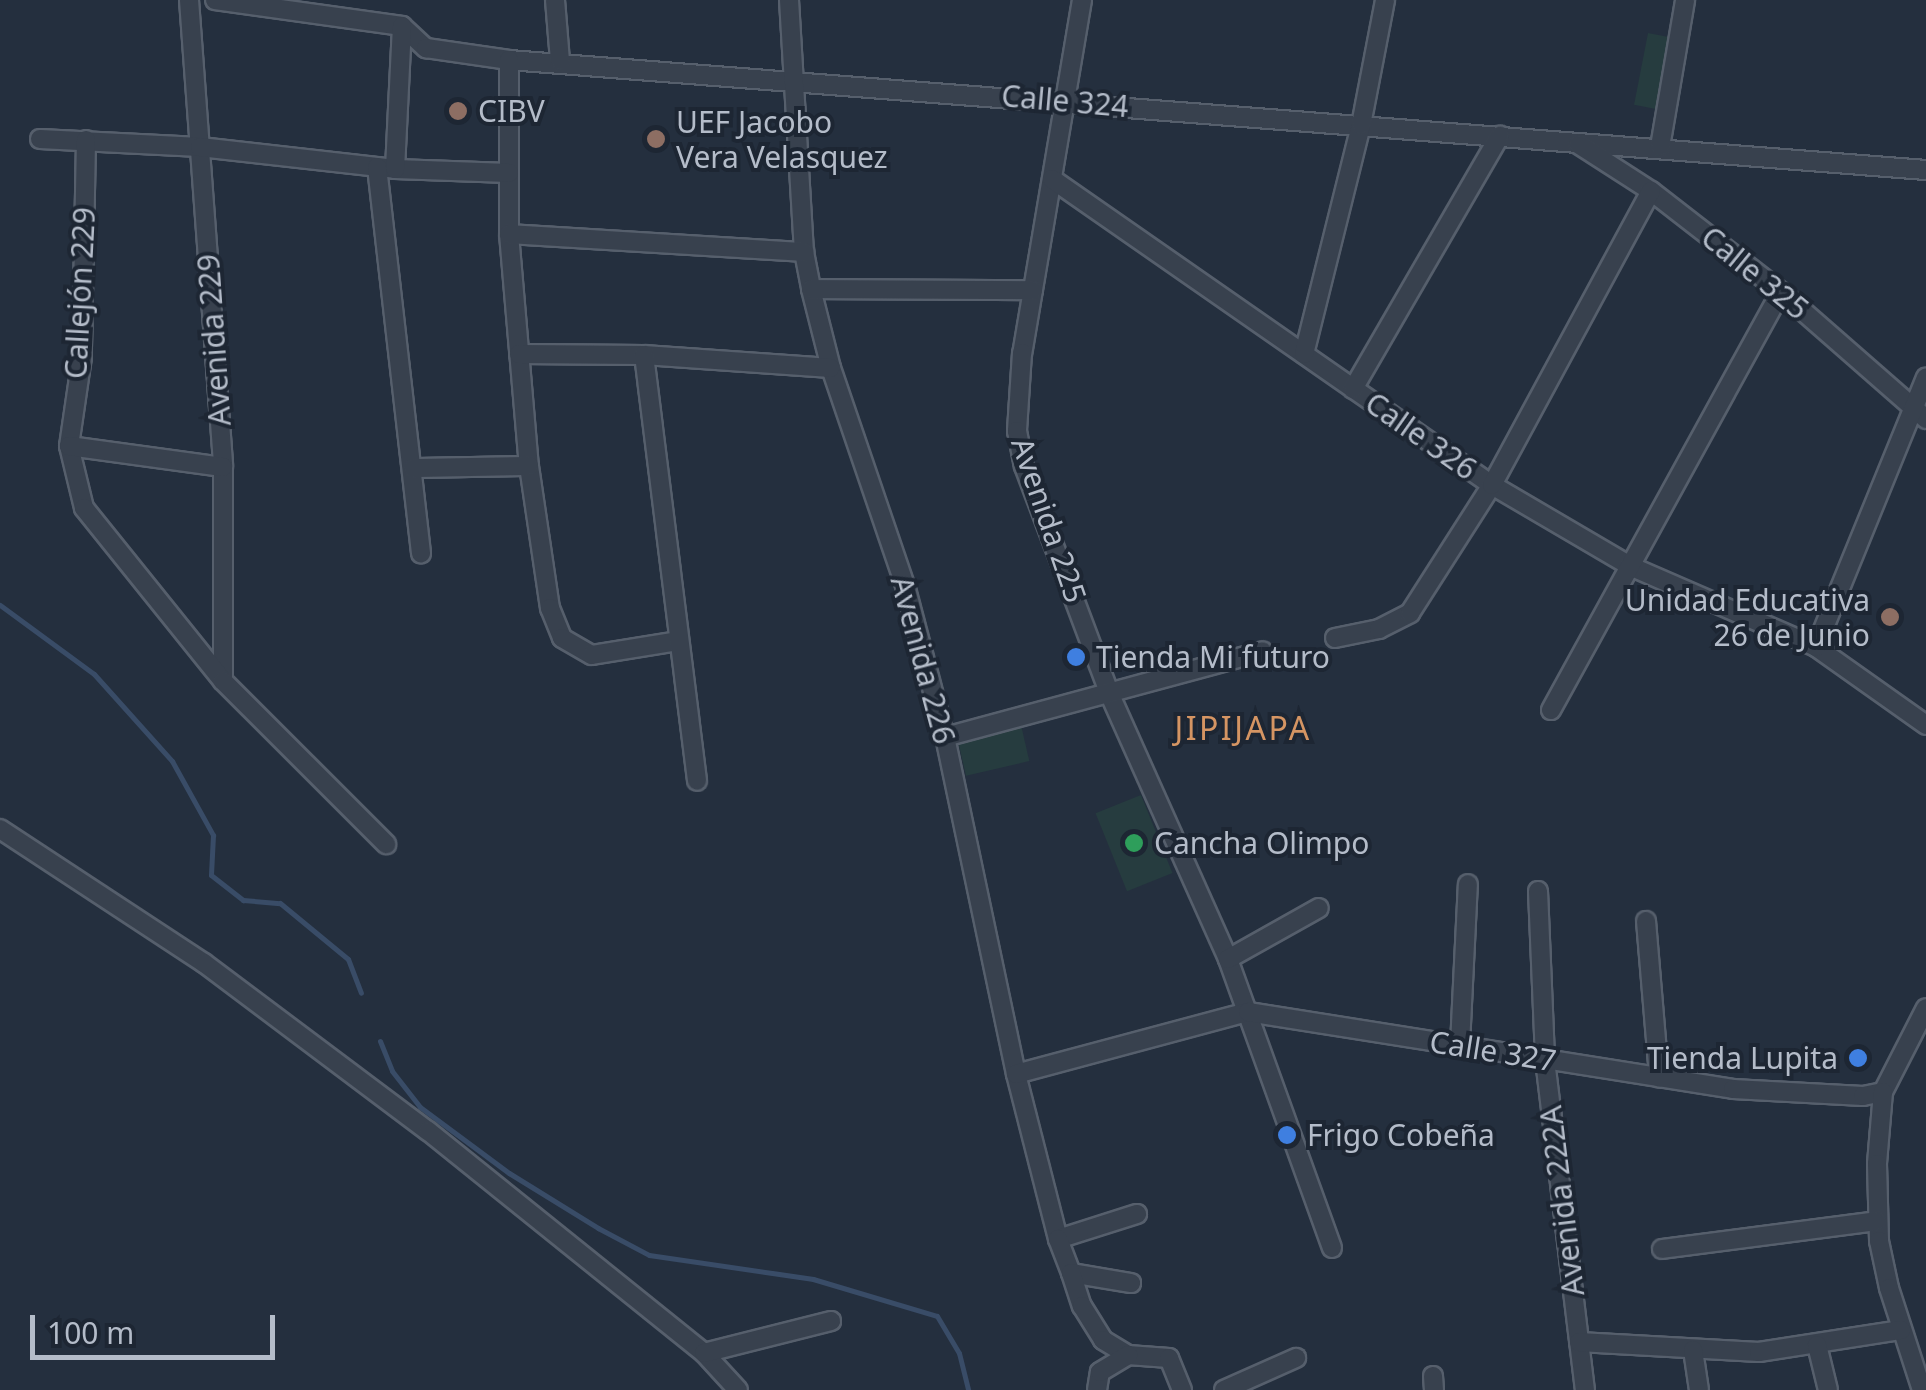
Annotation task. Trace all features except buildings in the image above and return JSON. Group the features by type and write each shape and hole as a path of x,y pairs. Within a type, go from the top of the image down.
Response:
{"street":[{"name":"Avenida 229","path":"188,0 223,467 223,681"},
{"name":"Calle 324","path":"215,0 402,26 426,48 509,60 1926,170"},
{"path":"555,0 560,61"},
{"name":"Avenida 226","path":"789,0 804,252 811,289 831,368 905,585 945,738 1016,1074 1058,1238 1092,1326 1103,1340 1128,1355"},
{"name":"Avenida 225","path":"1082,0 1022,354 1017,431 1024,466 1110,694 1228,959 1332,1248"},
{"path":"1304,354 1361,125 1385,0"},
{"path":"1660,147 1686,0"},
{"path":"402,26 386,168 421,554"},
{"path":"509,60 509,234 529,466 550,608 562,638 592,655 678,641"},
{"path":"1353,389 1500,135"},
{"path":"40,138 200,148 386,168 509,174"},
{"name":"Callejón 229","path":"69,446 82,358 86,140"},
{"name":"Calle 325","path":"1574,142 1651,191 1781,292 1920,413"},
{"name":"Calle 326","path":"1052,180 1492,485 1630,566 1816,647"},
{"path":"1336,638 1379,629 1410,613 1492,485 1651,191"},
{"path":"509,234 804,252"},
{"path":"811,289 1033,290"},
{"path":"1551,710 1781,292"},
{"path":"519,354 644,355 831,368"},
{"path":"644,355 697,781"},
{"path":"1926,378 1920,413 1816,647 1926,725"},
{"path":"223,467 69,446 84,508 223,681 386,844"},
{"path":"413,468 529,466"},
{"path":"945,738 1263,650"},
{"path":"0,830 204,963 428,1131 704,1353 738,1390"},
{"path":"1460,1045 1468,884"},
{"name":"Avenida 222A","path":"1538,891 1545,1060 1585,1390"},
{"path":"1228,959 1319,908"},
{"path":"1646,922 1659,1077"},
{"path":"1922,1390 1882,1262 1877,1221 1883,1092 1926,1008"},
{"name":"Calle 327","path":"1016,1074 1248,1012 1659,1077 1803,1095 1863,1096 1883,1092"},
{"path":"1058,1238 1137,1214"},
{"path":"1662,1249 1877,1221"},
{"path":"1071,1273 1130,1283"},
{"path":"704,1353 831,1321"},
{"path":"1579,1342 1759,1352 1902,1330"},
{"path":"1818,1344 1828,1390"},
{"path":"1693,1350 1699,1390"},
{"path":"1097,1390 1100,1372 1128,1355 1169,1358 1182,1390"},
{"path":"1224,1390 1296,1358"}],"green space":[{"path":"1648,33 1689,41 1675,113 1634,105"},
{"path":"1021,725 1029,761 966,776 958,740"},
{"name":"Cancha Olimpo","path":"1141,795 1172,873 1127,891 1096,813"}],"waterway":[{"path":"0,605 94,674 172,761 213,835 211,875 243,900 280,903 348,959 361,993"},
{"path":"380,1041 392,1071 420,1107 509,1173 598,1228 649,1255 813,1279 937,1316 959,1353 968,1390"}],"place":[{"name":"CIBV","path":"458,111"},
{"name":"UEF Jacobo Vera Velasquez","path":"656,139"},
{"name":"Unidad Educativa 26 de Junio","path":"1890,617"},
{"name":"Tienda Mi futuro","path":"1076,657"},
{"name":"Cancha Olimpo","path":"1134,843"},
{"name":"Tienda Lupita","path":"1858,1058"},
{"name":"Frigo Cobeña","path":"1287,1135"}],"district":[{"name":"JIPIJAPA","path":"1243,728"}]}
